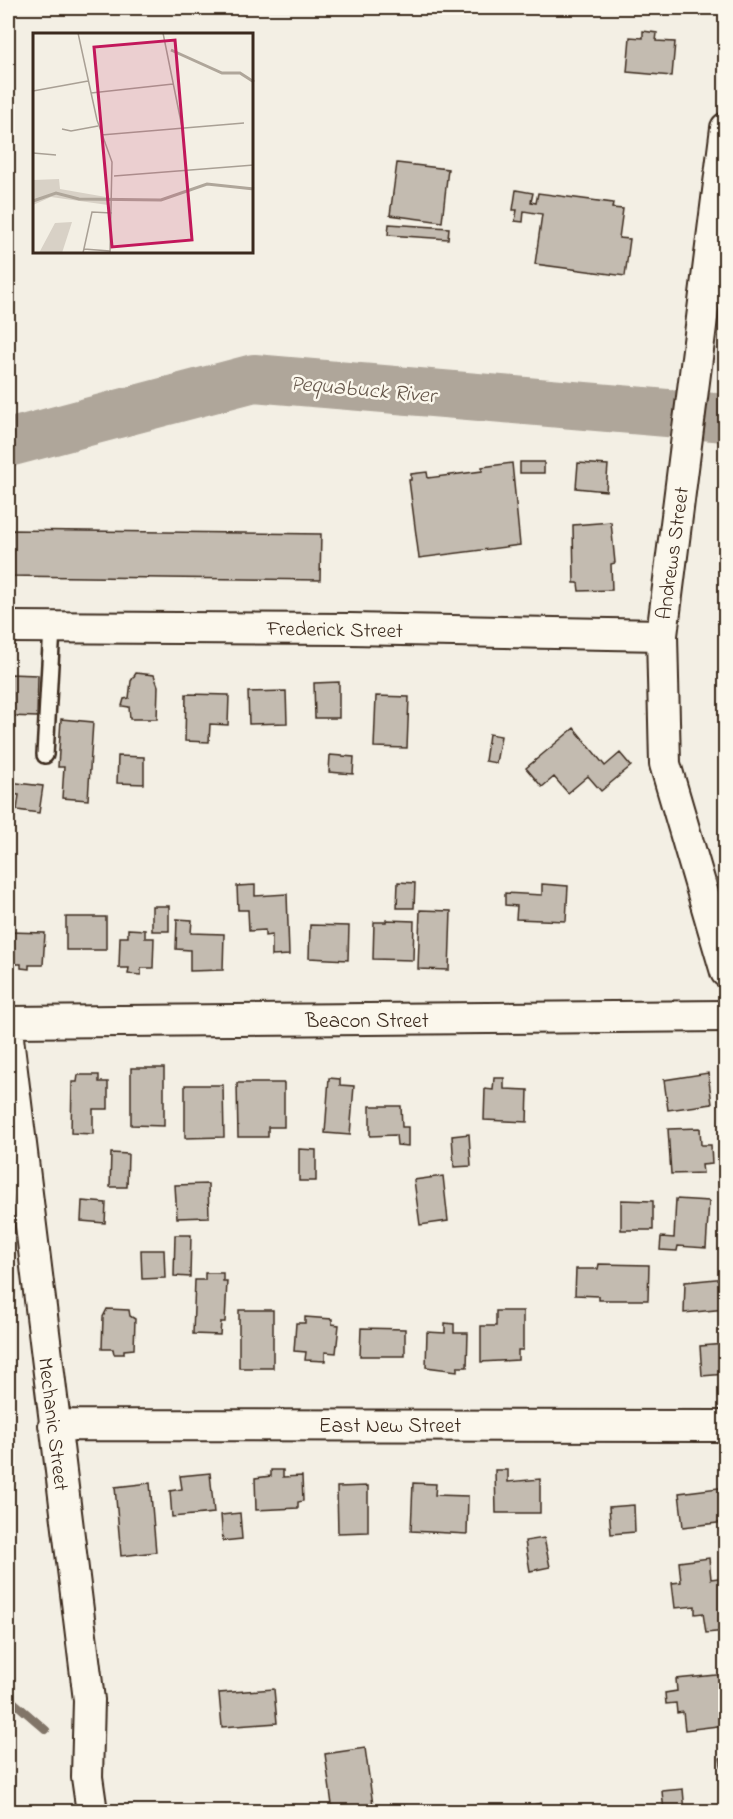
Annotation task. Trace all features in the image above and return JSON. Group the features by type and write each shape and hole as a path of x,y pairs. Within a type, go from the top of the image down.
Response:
{"street":[{"name":"Andrews Street","path":"726,128 714,303 694,383 662,635 665,764 726,972"},
{"name":"Frederick Street","path":"8,627 350,629 662,635"},
{"name":"Beacon Street","path":"8,1022 726,1016"},
{"name":"Mechanic Street","path":"8,1038 89,1700 87,1778 92,1812"},
{"name":"East New Street","path":"54,1425 726,1426"}],"lane":[{"path":"45,755 52,628"}],"building":[{"path":"643,31 657,33 656,41 675,42 672,76 627,72 630,37 643,38"},
{"path":"397,163 448,169 442,222 390,215"},
{"path":"516,190 533,193 531,202 536,203 538,193 613,203 612,208 623,209 619,238 630,239 625,276 535,264 542,214 524,211 523,222 515,221 517,210 513,210"},
{"path":"389,224 449,228 448,239 388,235"},
{"path":"520,462 544,462 544,473 520,473"},
{"path":"512,463 520,545 419,558 409,480 411,480 411,474 427,472 428,478 482,471 482,467"},
{"path":"578,463 608,465 606,491 576,488"},
{"path":"611,522 615,563 611,564 612,590 579,591 578,583 574,583 573,525"},
{"path":"8,530 321,534 320,580 8,576"},
{"path":"136,673 154,675 158,686 157,719 130,719 129,707 122,706 124,699 129,698 131,681"},
{"path":"8,674 38,675 37,717 8,716"},
{"path":"339,682 339,718 315,718 314,683"},
{"path":"286,691 287,723 249,724 248,692"},
{"path":"186,694 229,695 228,725 210,724 209,742 185,741"},
{"path":"376,696 409,697 407,748 374,747"},
{"path":"61,719 93,722 88,800 62,798 64,767 58,767"},
{"path":"574,728 605,766 620,753 631,766 601,791 588,776 568,793 554,777 542,787 526,768"},
{"path":"489,734 501,736 496,763 485,761"},
{"path":"330,755 354,757 353,774 329,772"},
{"path":"118,756 144,757 144,784 117,783"},
{"path":"8,782 43,786 39,813 17,810 19,795 8,794"},
{"path":"398,882 415,883 414,908 397,908"},
{"path":"542,884 568,886 566,921 516,919 517,906 505,905 505,893 542,895"},
{"path":"255,885 255,896 287,894 289,955 272,956 272,935 265,936 265,930 249,931 248,910 238,910 237,886"},
{"path":"152,906 169,906 169,931 152,931"},
{"path":"420,910 451,911 449,970 418,969"},
{"path":"66,917 106,917 106,950 66,950"},
{"path":"177,919 192,920 191,933 224,934 223,970 190,971 190,950 176,949"},
{"path":"386,920 414,921 413,960 373,959 374,922 386,922"},
{"path":"310,925 349,926 348,960 309,958"},
{"path":"128,929 145,930 145,938 154,938 153,968 141,968 141,975 128,974 129,968 119,968 120,937 128,937"},
{"path":"9,932 45,933 43,965 29,965 29,969 21,968 21,964 8,964"},
{"path":"131,1068 164,1068 164,1126 131,1125"},
{"path":"708,1073 712,1104 668,1110 664,1080"},
{"path":"78,1075 99,1075 99,1082 108,1082 108,1109 93,1109 93,1134 71,1133 72,1082 77,1082"},
{"path":"329,1078 340,1079 340,1085 354,1086 350,1135 325,1133"},
{"path":"494,1078 504,1078 504,1089 528,1090 527,1122 484,1120 485,1089 493,1090"},
{"path":"237,1083 284,1083 284,1127 268,1127 268,1137 238,1137"},
{"path":"185,1085 223,1085 224,1137 185,1138"},
{"path":"370,1106 401,1106 402,1127 408,1127 408,1146 397,1145 396,1135 370,1136"},
{"path":"700,1128 701,1145 711,1145 712,1164 702,1165 703,1173 671,1174 668,1129"},
{"path":"469,1134 471,1166 454,1167 452,1136"},
{"path":"299,1149 316,1150 316,1181 299,1181"},
{"path":"111,1153 128,1154 127,1187 110,1187"},
{"path":"443,1176 448,1221 420,1225 414,1180"},
{"path":"208,1184 209,1217 177,1218 175,1185"},
{"path":"676,1199 709,1201 706,1248 678,1246 677,1251 660,1250 661,1237 674,1238"},
{"path":"621,1200 653,1201 653,1230 621,1230"},
{"path":"82,1201 106,1203 105,1223 81,1221"},
{"path":"175,1235 191,1235 190,1277 174,1276"},
{"path":"141,1250 164,1250 165,1278 142,1279"},
{"path":"599,1264 649,1265 648,1300 599,1300 599,1296 575,1295 576,1269 598,1269"},
{"path":"205,1273 223,1273 223,1281 227,1281 225,1322 221,1322 220,1335 193,1334 195,1280 205,1280"},
{"path":"726,1278 726,1309 684,1313 685,1282"},
{"path":"107,1309 129,1310 130,1316 135,1319 134,1349 124,1350 124,1354 114,1354 113,1349 102,1349 103,1317"},
{"path":"239,1310 273,1310 273,1368 239,1368"},
{"path":"496,1311 523,1311 523,1350 518,1350 518,1360 481,1362 481,1326 496,1326"},
{"path":"305,1317 332,1319 332,1324 339,1325 336,1353 325,1352 325,1361 305,1360 306,1352 294,1351 296,1323 305,1323"},
{"path":"445,1323 454,1324 454,1333 468,1333 467,1367 457,1367 457,1371 426,1367 427,1332 445,1333"},
{"path":"361,1328 405,1329 405,1356 360,1356"},
{"path":"726,1344 726,1374 702,1376 700,1346"},
{"path":"271,1470 283,1470 283,1477 302,1476 303,1501 298,1502 298,1508 256,1510 255,1478 271,1476"},
{"path":"495,1470 508,1470 508,1482 540,1479 540,1513 496,1513"},
{"path":"210,1473 214,1513 172,1517 170,1491 182,1489 180,1476"},
{"path":"150,1483 156,1552 121,1556 115,1487"},
{"path":"413,1483 436,1484 435,1495 468,1496 467,1534 411,1531"},
{"path":"368,1486 368,1532 338,1533 337,1487"},
{"path":"726,1487 726,1522 683,1527 679,1493"},
{"path":"634,1505 635,1532 611,1534 609,1507"},
{"path":"240,1513 242,1539 223,1541 221,1515"},
{"path":"544,1538 550,1567 530,1571 525,1541"},
{"path":"709,1558 711,1579 726,1577 726,1631 706,1633 703,1613 695,1614 695,1606 675,1608 672,1583 681,1582 679,1562"},
{"path":"726,1674 726,1725 685,1730 683,1712 677,1713 676,1703 666,1704 665,1693 677,1691 676,1679"},
{"path":"274,1689 277,1723 222,1727 219,1693"},
{"path":"365,1748 374,1812 333,1812 325,1754"},
{"path":"726,1757 726,1776 723,1776 720,1758"},
{"path":"683,1789 685,1812 664,1812 662,1791"},
{"path":"541,1803 545,1812 524,1812 523,1807"}],"waterway":[{"name":"Pequabuck River","path":"8,443 254,378 726,418"},
{"path":"8,1697 46,1730"}]}
